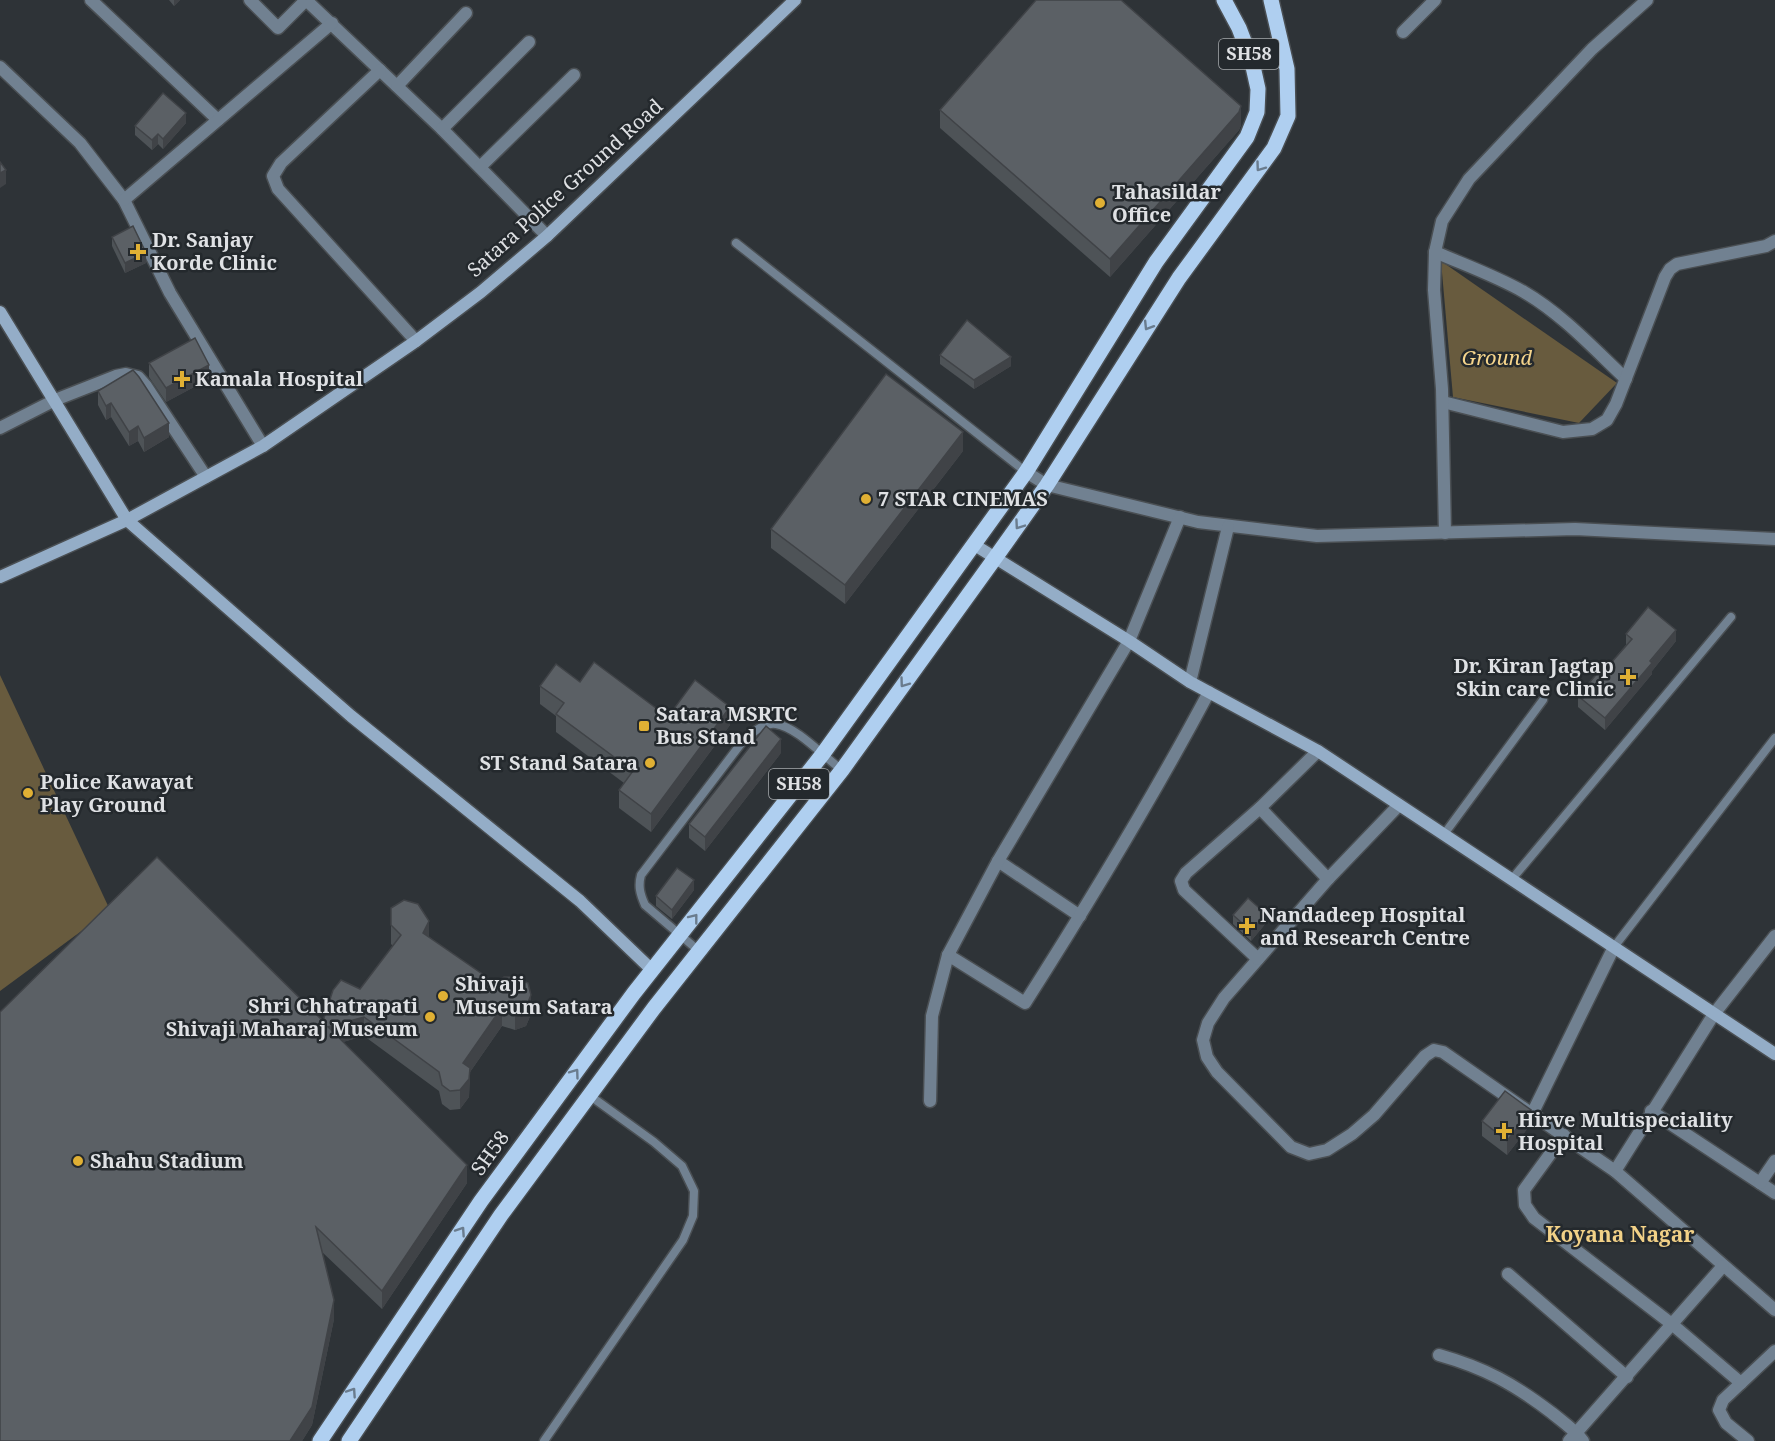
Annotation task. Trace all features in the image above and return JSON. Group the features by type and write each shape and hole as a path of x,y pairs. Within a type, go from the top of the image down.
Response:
{"main road":[{"name":"Satara Police Ground Road","path":"0,577 127,520 262,446 416,341 481,292 547,236 795,0"},
{"name":"SH58","path":"320,1441 481,1201 652,970 822,755 1026,472 1156,262 1247,137 1257,112 1258,89 1252,62 1239,28 1224,0"},
{"path":"1233,0 1239,28"},
{"path":"1259,0 1287,69"},
{"name":"SH58","path":"349,1441 501,1215 699,951 842,770 995,558 1047,485 1179,278 1274,148 1288,116 1287,69 1270,0"},
{"path":"1201,200 1224,216"},
{"path":"2,320 55,400 95,471 127,520 351,717 580,901 652,970"},
{"path":"973,544 1129,641 1190,682 1318,751 1445,833 1775,1054"},
{"path":"417,1296 438,1310"}],"street":[{"path":"91,0 218,120"},
{"path":"250,0 278,28 306,0 442,129 547,236"},
{"path":"1403,32 1435,0"},
{"path":"1445,533 1443,402 1434,290 1435,252 1442,221 1469,179 1592,49 1647,0"},
{"path":"397,86 466,13"},
{"path":"124,200 332,23"},
{"path":"442,129 529,42"},
{"path":"0,67 80,143 124,200 170,293 262,446"},
{"path":"380,70 281,163 273,176 278,189 416,341"},
{"path":"480,167 574,75"},
{"path":"1443,402 1563,432 1592,429 1607,420 1616,405 1670,269 1677,264 1766,246 1775,241"},
{"path":"1435,252 1526,293 1557,316 1626,379"},
{"path":"0,428 55,400 126,374 138,377 146,386 206,477"},
{"path":"1026,472 1047,485 1180,517 1228,527 1317,536 1575,529 1775,539"},
{"path":"930,1101 932,1016 948,955 998,861 1129,641 1180,517"},
{"path":"1190,682 1228,527"},
{"path":"948,955 1025,1003 1080,916 1170,764 1209,692"},
{"path":"1258,959 1184,890 1180,881 1318,751"},
{"path":"1399,805 1328,879 1224,998 1208,1023 1203,1040 1207,1057 1217,1072 1291,1146 1309,1154 1327,1150 1352,1134 1374,1115 1425,1056 1434,1050 1443,1052 1615,1171 1775,1310"},
{"path":"1260,808 1328,879"},
{"path":"998,861 1080,916"},
{"path":"1615,1171 1714,1014 1775,936"},
{"path":"1532,1114 1614,947"},
{"path":"1651,1111 1775,1193"},
{"path":"1564,1135 1524,1190 1525,1205 1534,1218 1672,1325 1741,1383"},
{"path":"1760,1183 1775,1161"},
{"path":"1439,1355 1472,1365 1502,1378 1530,1396 1576,1438 1723,1266"},
{"path":"1508,1274 1627,1377"},
{"path":"1748,1441 1726,1423 1719,1410 1724,1400 1775,1352"}],"lane":[{"path":"736,243 1026,472"},
{"path":"1512,879 1731,617"},
{"path":"1445,833 1543,700"},
{"path":"699,951 645,904 638,884 641,875 743,741 758,729 774,724 793,731 842,770"},
{"path":"1614,947 1775,738"},
{"path":"544,1441 683,1240 693,1216 694,1191 682,1166 654,1142 589,1095"}],"green space":[{"name":"Ground","path":"1441,261 1617,383 1579,423 1453,397"},
{"name":"Police Kawayat Play Ground","path":"0,675 110,910 0,991"}],"building":[{"name":"Tahasildar Office","path":"1036,0 1121,0 1241,106 1239,112 1110,259 940,110"},
{"path":"163,93 186,113 163,139 158,134 152,140 135,126"},
{"path":"0,162 6,170 0,173"},
{"path":"133,226 146,253 125,263 112,237"},
{"path":"967,320 1011,357 974,380 940,355"},
{"path":"195,338 209,365 166,388 149,363"},
{"path":"133,370 169,423 144,438 138,426 129,432 111,403 106,406 98,391"},
{"name":"7 STAR CINEMAS","path":"886,374 963,432 845,585 771,529"},
{"path":"1648,607 1676,630 1650,661 1652,663 1605,718 1578,696 1600,670 1603,672 1632,639 1626,634"},
{"name":"ST Stand Satara","path":"594,662 668,717 695,680 730,707 651,814 619,790 633,771 556,714 564,703 540,686 556,664 580,682"},
{"path":"766,726 781,739 705,837 689,824"},
{"path":"157,857 323,1021 333,990 341,980 360,989 401,935 391,925 391,908 404,900 418,904 429,921 423,933 497,984 504,977 513,977 528,983 531,995 526,1007 515,1011 502,1007 463,1063 470,1068 469,1079 460,1090 450,1091 442,1085 439,1072 364,1017 328,1027 467,1165 382,1291 316,1227 334,1300 312,1407 290,1441 0,1441 0,1012"},
{"path":"677,868 694,880 672,910 656,896"},
{"path":"1248,898 1266,914 1251,931 1233,915"},
{"path":"1505,1091 1531,1110 1507,1141 1482,1121"}],"place":[{"name":"Tahasildar Office","path":"1100,203"},
{"name":"Dr. Sanjay Korde Clinic","path":"138,252"},
{"name":"Kamala Hospital","path":"182,379"},
{"name":"7 STAR CINEMAS","path":"866,499"},
{"name":"Dr. Kiran Jagtap Skin care Clinic","path":"1628,677"},
{"name":"Satara MSRTC Bus Stand","path":"644,726"},
{"name":"ST Stand Satara","path":"650,763"},
{"name":"Police Kawayat Play Ground","path":"28,793"},
{"name":"Nandadeep Hospital and Research Centre","path":"1247,926"},
{"name":"Shivaji Museum Satara","path":"443,996"},
{"name":"Shri Chhatrapati Shivaji Maharaj Museum","path":"430,1017"},
{"name":"Hirve Multispeciality Hospital","path":"1504,1131"},
{"name":"Shahu Stadium","path":"78,1161"}],"district":[{"name":"Koyana Nagar","path":"1620,1235"}]}
